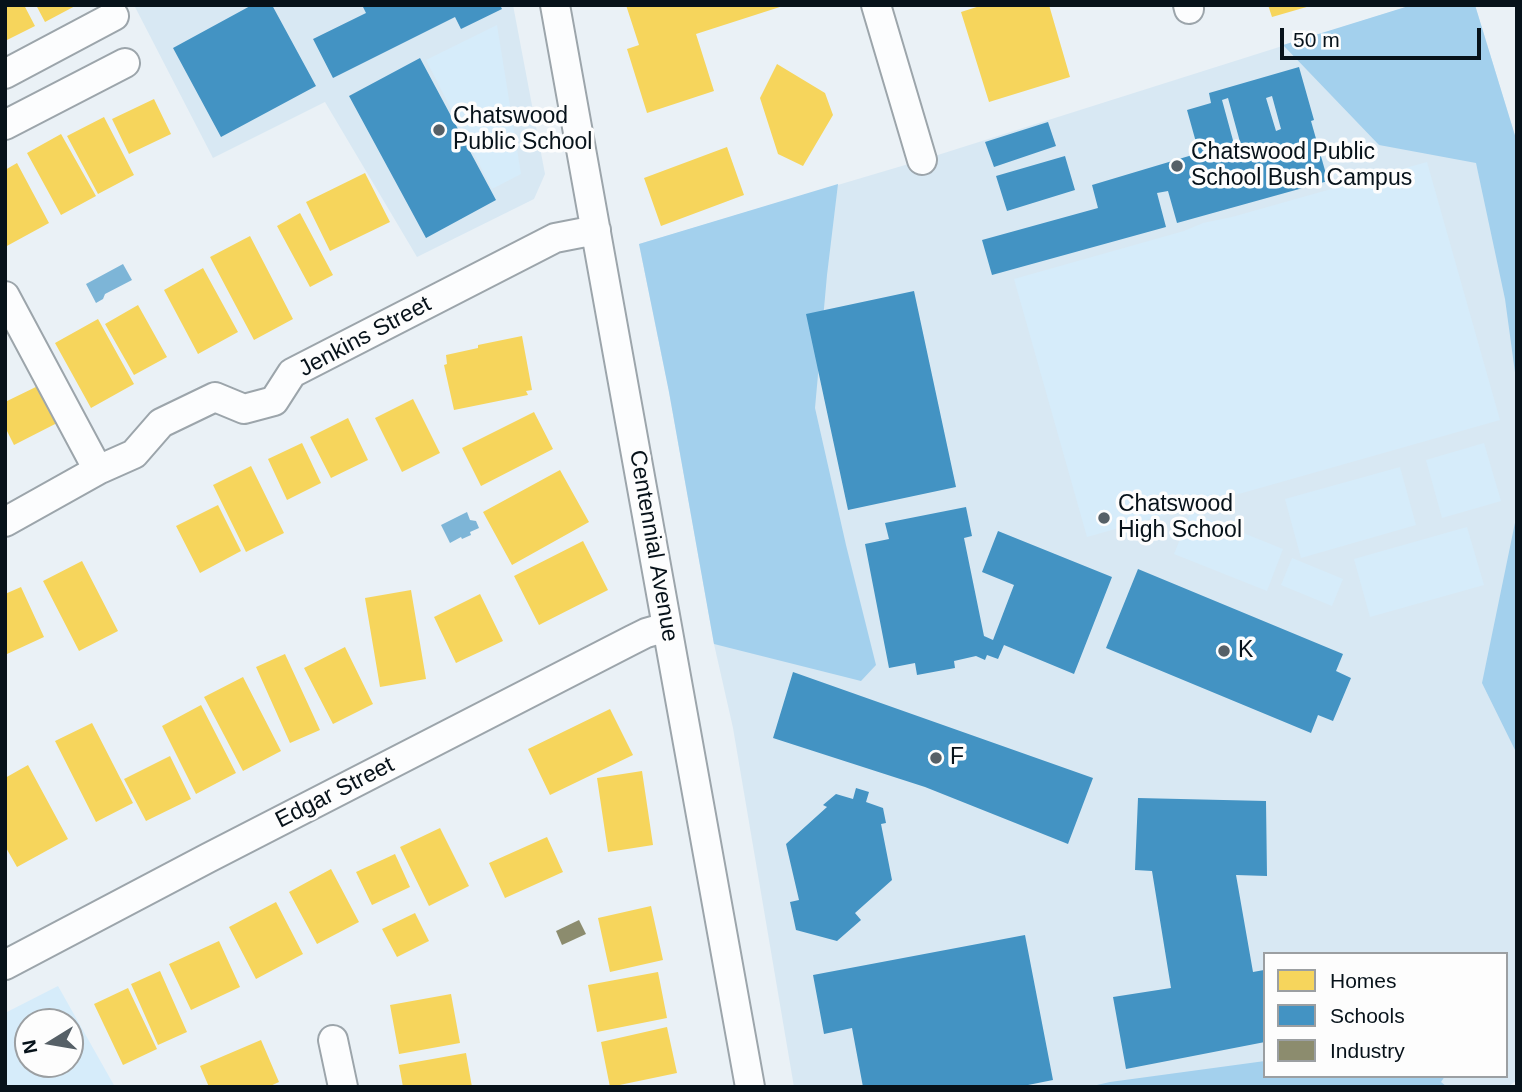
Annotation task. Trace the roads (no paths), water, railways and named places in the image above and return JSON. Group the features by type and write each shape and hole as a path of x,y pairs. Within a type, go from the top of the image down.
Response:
{"street":[{"name":"Centennial Avenue","path":"555,5 750,1087"},
{"path":"876,5 922,160"},
{"path":"5,74 114,16"},
{"path":"5,125 125,63"},
{"name":"Jenkins Street","path":"5,522 98,470 134,454 161,423 215,397 244,409 274,401 292,373 555,238 596,230"},
{"path":"5,296 98,470"},
{"name":"Edgar Street","path":"5,965 632,640 667,627"},
{"path":"333,1040 343,1087"}],"place":[{"name":"Chatswood Public School","path":"439,130"},
{"name":"Chatswood Public School Bush Campus","path":"1177,166"},
{"name":"Chatswood High School","path":"1104,518"},
{"name":"K","path":"1224,651"},
{"name":"F","path":"936,758"}]}
